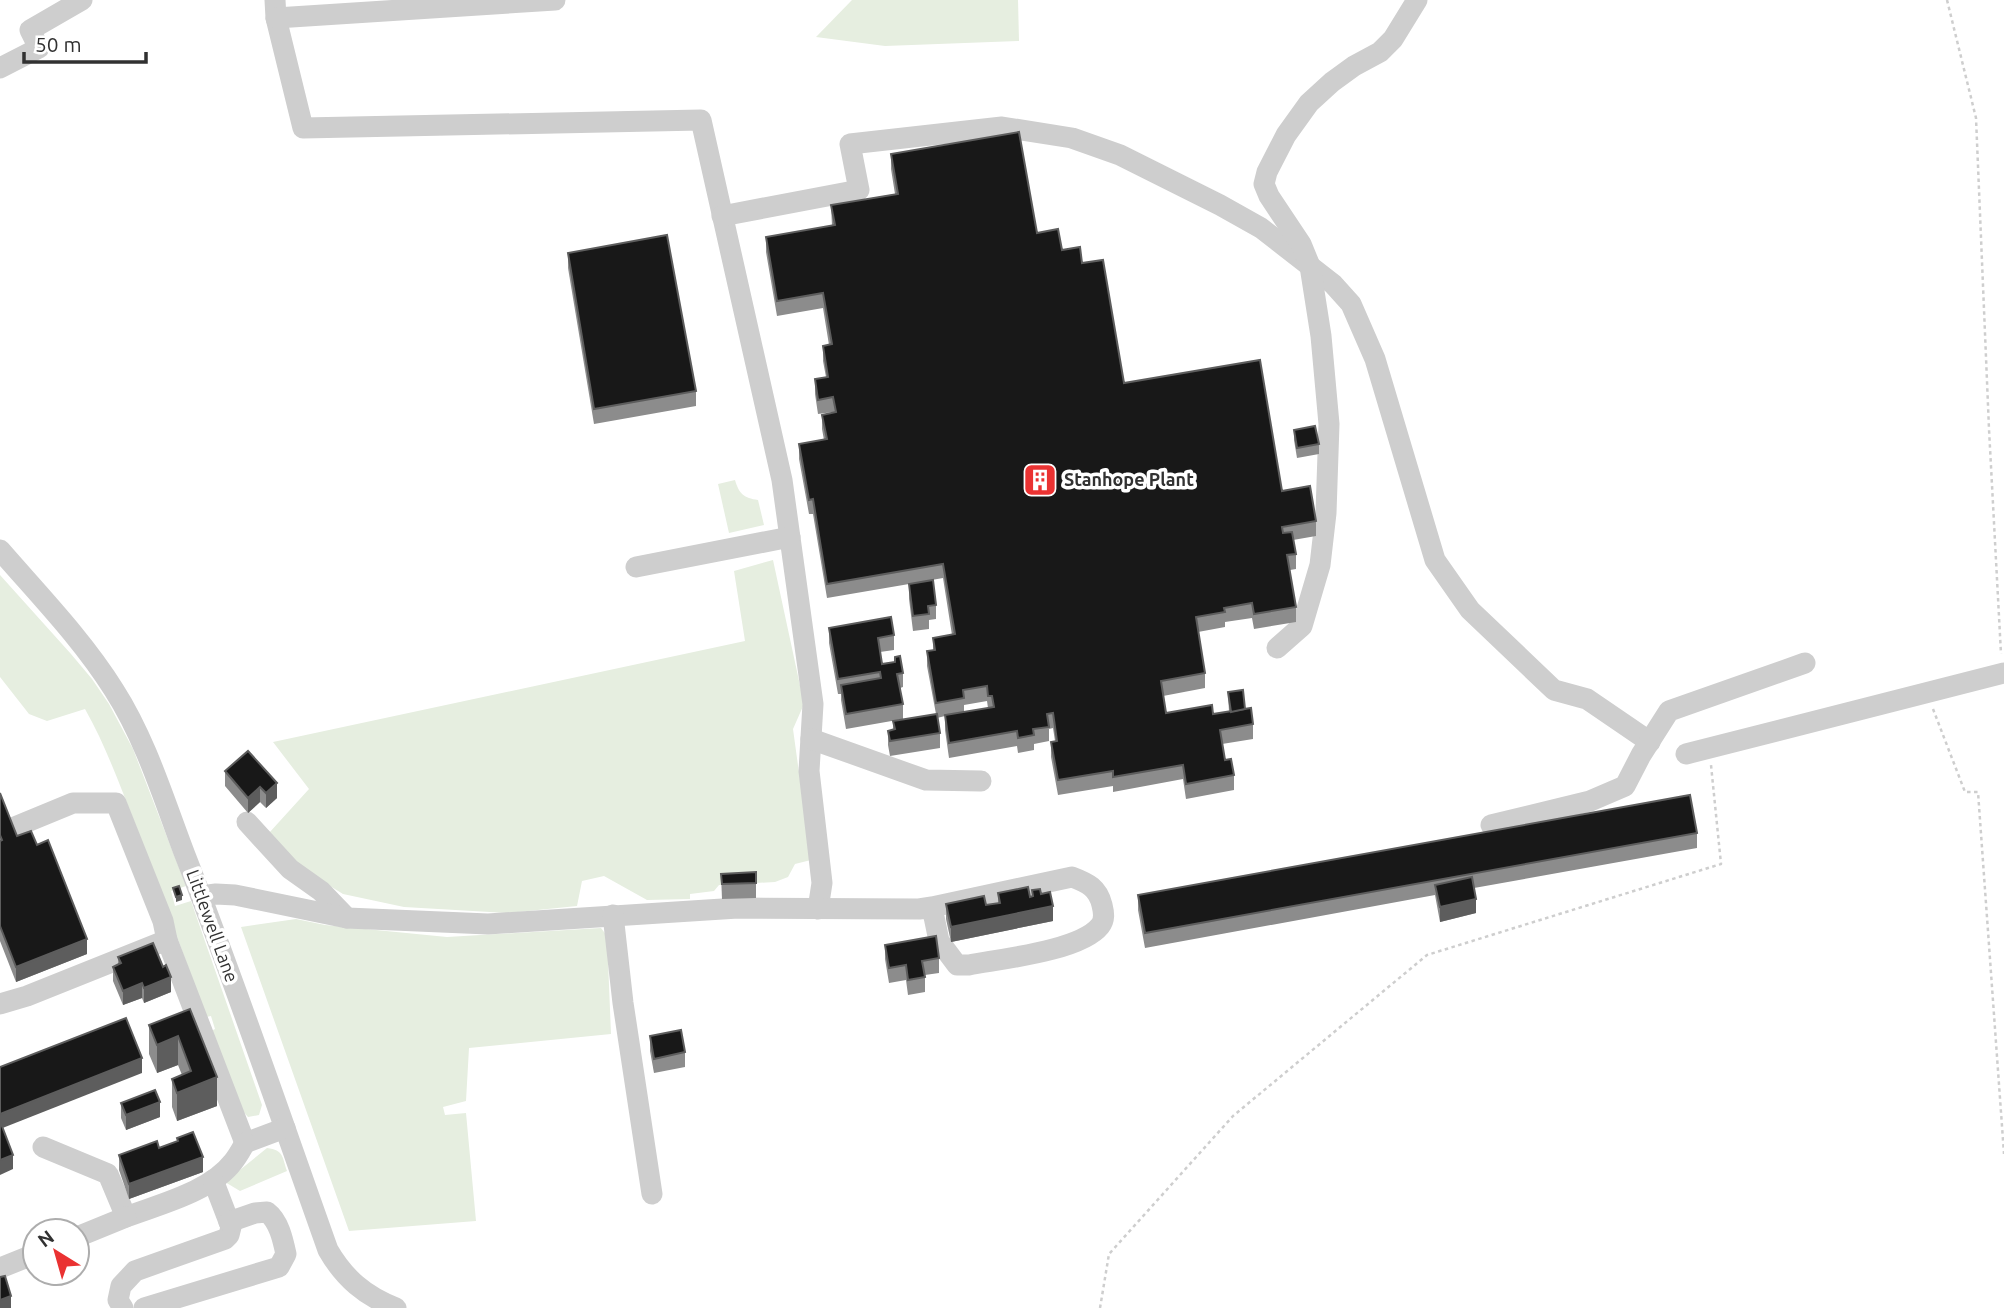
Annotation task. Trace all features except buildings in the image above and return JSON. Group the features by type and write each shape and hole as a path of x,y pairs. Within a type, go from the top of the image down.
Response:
{"street":[{"path":"0,68 38,48 30,30 82,0"},
{"path":"262,0 275,9 555,0"},
{"path":"1277,649 1302,626 1320,565 1326,513 1328,424 1321,337 1310,265 1301,244 1264,184 1267,172 1286,135 1309,103 1354,66 1380,52 1393,39 1418,0"},
{"path":"275,9 303,128 701,120 782,480 813,704 809,771 822,883 818,909"},
{"path":"722,216 859,190 850,144 1002,127 1072,138 1120,155 1261,228 1333,284 1351,304 1375,359 1435,560 1470,610 1554,690 1587,699 1650,742"},
{"path":"636,567 790,537"},
{"name":"Littlewell Lane","path":"0,550 90,656 114,689 141,742 201,896 328,1250 350,1282 396,1308"},
{"path":"1491,825 1590,801 1625,786 1669,711 1805,663"},
{"path":"1686,754 2004,673"},
{"path":"811,739 926,780 981,780"},
{"path":"0,833 73,803 116,803 245,1143"},
{"path":"247,822 290,869 321,891 347,918"},
{"path":"201,896 235,895 347,918 488,924 738,908 919,909 932,906 1072,877 1088,883 1101,901 1104,914 1102,924 1093,933 1052,950 957,965 939,941 932,906"},
{"path":"613,915 623,1003 652,1194"},
{"path":"0,1004 27,996 167,940"},
{"path":"91,1231 200,1188 232,1164 245,1143 285,1128"},
{"path":"43,1147 108,1174 126,1217"},
{"path":"122,1308 118,1300 121,1286 135,1271 225,1239 229,1235 231,1227 213,1180"},
{"path":"144,1308 279,1267 286,1254 272,1216 267,1212 255,1213 229,1222"},
{"path":"0,1268 21,1260"}],"path":[{"path":"1947,0 1976,118 1989,429 2004,673"},
{"path":"1932,706 1965,792 1979,793 2004,1154"},
{"path":"1100,1308 1108,1254 1233,1116 1419,960 1427,955 1721,864 1710,756"}],"shaded area":[{"path":"852,0 1018,0 1019,41 885,46 816,37"},
{"path":"735,480 743,494 758,500 764,525 729,533 718,484"},
{"path":"773,560 804,704 793,729 811,860 795,864 788,877 775,882 719,885 714,891 690,894 690,899 647,900 604,876 582,881 577,906 507,913 404,907 343,894 288,860 269,833 309,789 273,742 745,641 734,571"},
{"path":"0,575 92,679 133,749 186,886 171,891 175,906 191,901 262,1105 259,1115 248,1117 241,1109 211,1031 215,1029 211,1016 206,1017 124,796 85,709 47,721 29,714 0,677"},
{"path":"296,919 325,925 447,937 601,928 607,936 611,1034 469,1048 466,1101 443,1107 445,1115 466,1113 476,1221 349,1231 241,927"},
{"path":"267,1148 279,1152 287,1171 240,1191 225,1182"}],"place":[{"name":"Stanhope Plant","path":"1040,480"}]}
